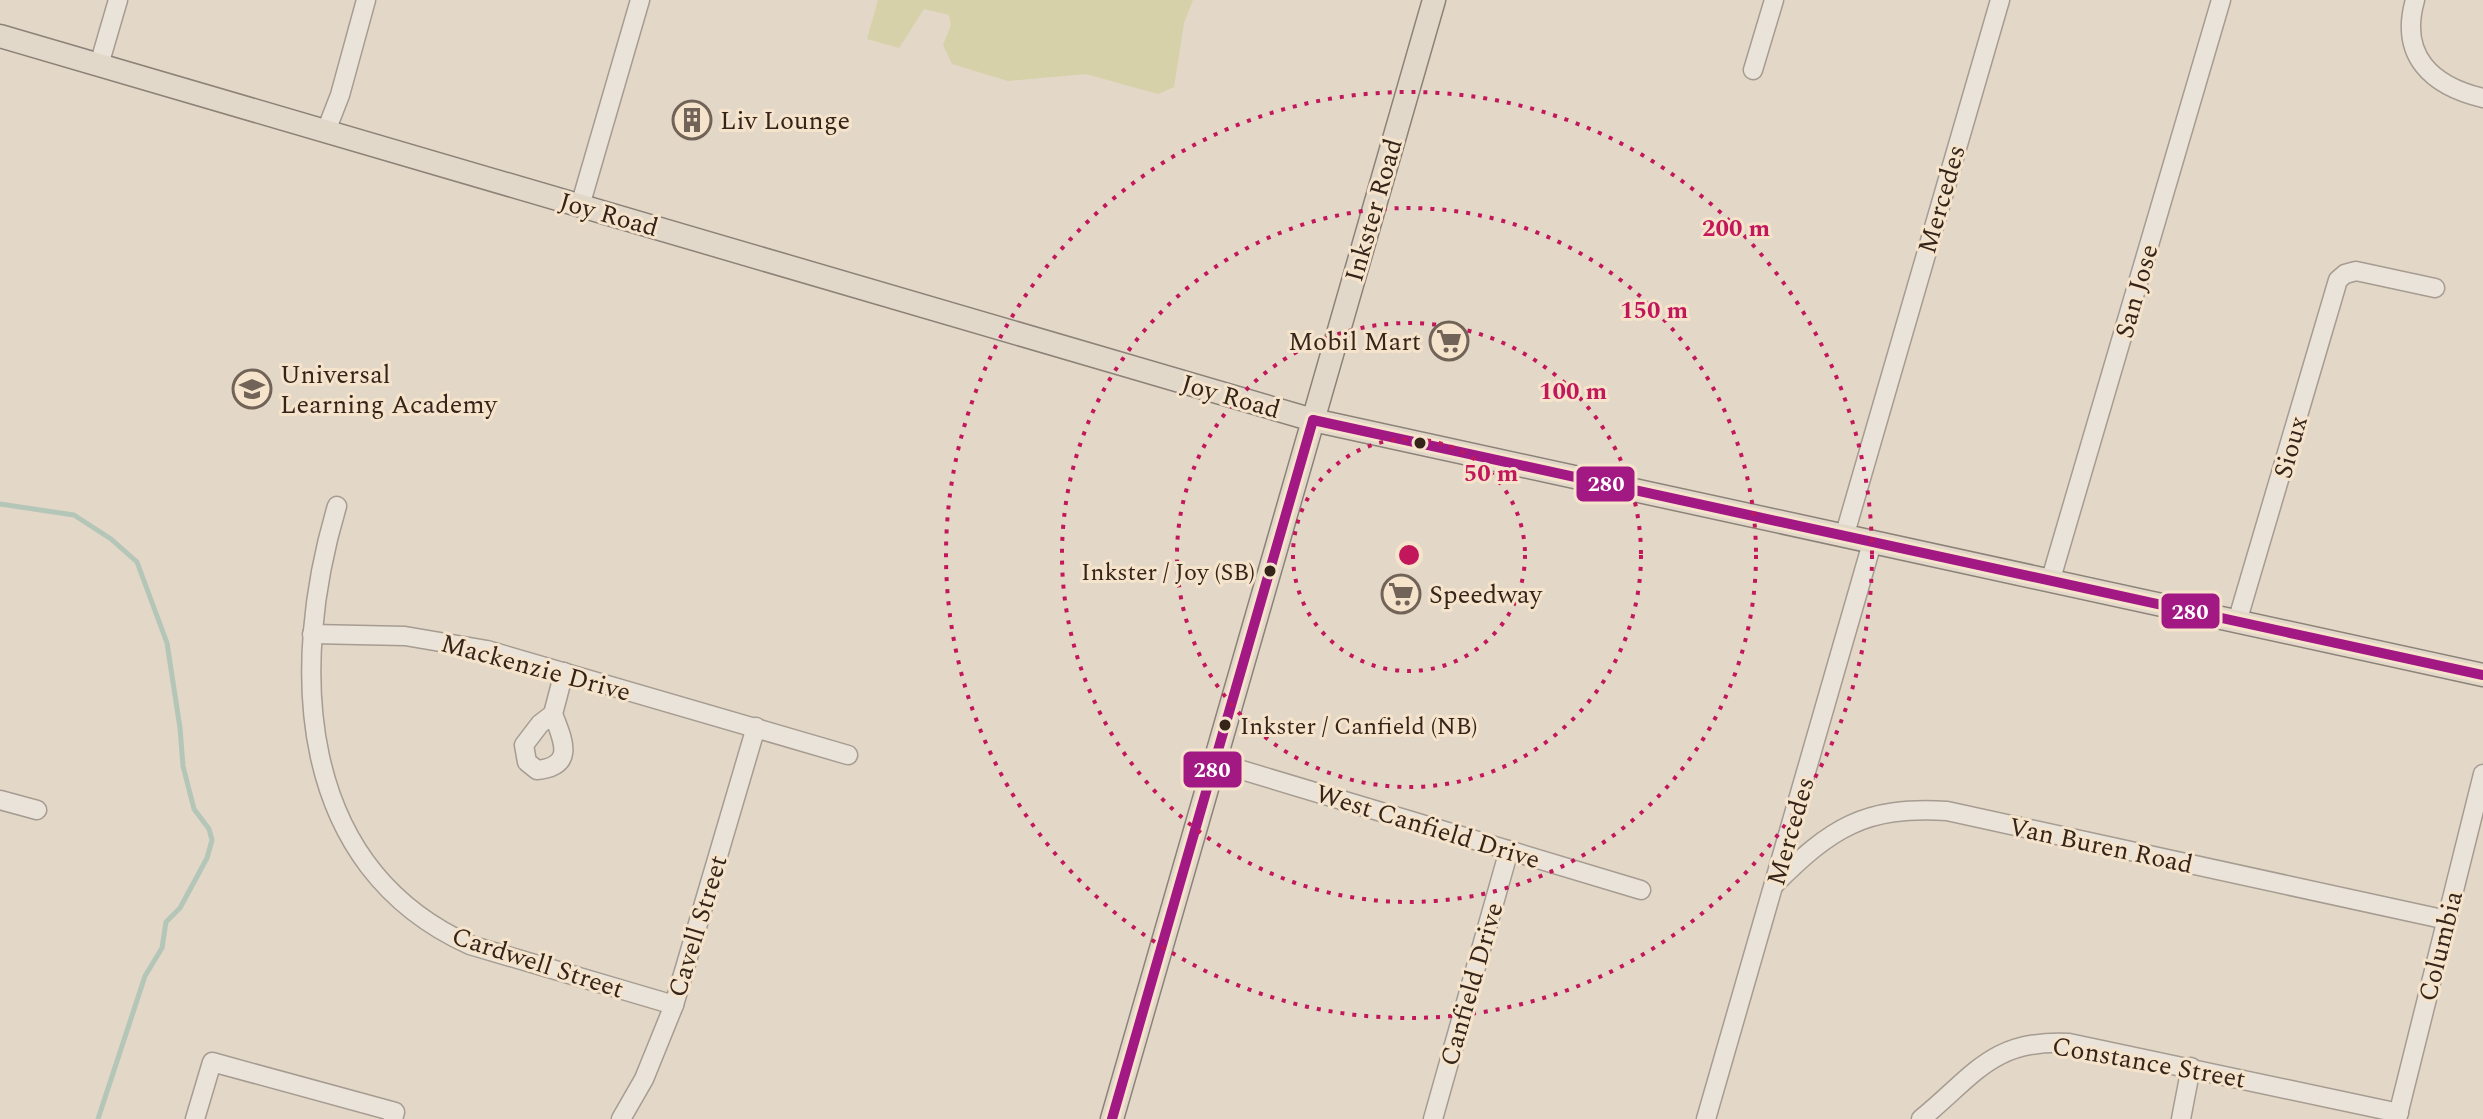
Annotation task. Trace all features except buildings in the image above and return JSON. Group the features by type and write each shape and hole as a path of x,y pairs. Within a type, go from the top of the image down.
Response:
{"main road":[{"name":"Inkster Road","path":"1112,1119 1434,0"},
{"name":"Joy Road","path":"0,36 1313,420 2483,675"}],"street":[{"path":"99,65 118,0"},
{"path":"326,131 340,95 366,0"},
{"path":"580,206 640,0"},
{"path":"1753,70 1774,0"},
{"name":"Mercedes","path":"1844,537 2000,0"},
{"name":"San Jose","path":"2050,582 2221,0"},
{"path":"2415,0 2411,25 2413,46 2418,58 2443,84 2483,98"},
{"name":"Sioux","path":"2237,622 2329,316 2334,288 2345,274 2367,272 2435,288"},
{"name":"Cardwell Street","path":"337,506 320,567 312,634 313,704 327,784 351,841 370,870 391,894 423,920 470,945 674,1005"},
{"name":"Mercedes","path":"1706,1119 1872,543"},
{"name":"Mackenzie Drive","path":"312,634 374,633 487,650 848,755"},
{"path":"553,714 564,672"},
{"name":"Cavell Street","path":"621,1119 644,1079 674,1005 756,727"},
{"name":"West Canfield Drive","path":"1215,762 1641,890"},
{"name":"Columbia","path":"2398,1116 2483,774"},
{"path":"0,800 37,810"},
{"name":"Van Buren Road","path":"1774,885 1817,844 1858,820 1900,811 1947,811 2447,920"},
{"name":"Canfield Drive","path":"1433,1119 1509,850"},
{"name":"Constance Street","path":"1921,1119 1990,1058 2029,1044 2069,1043 2191,1067 2398,1116"},
{"path":"195,1119 212,1062 395,1112 393,1119"},
{"path":"2181,1119 2191,1067"}],"shaded area":[{"path":"878,0 1193,0 1184,23 1174,87 1158,94 1086,74 1008,81 952,64 943,45 951,25 949,15 924,9 899,48 867,39"}],"waterway":[{"path":"0,504 74,515 111,539 137,562 167,643 183,766 194,809 209,829 212,840 207,858 180,908 166,922 162,948 145,976 98,1119"}],"transit line":[{"name":"280","path":"1313,420 2483,675"},
{"name":"280","path":"1112,1119 1313,420"}],"place":[{"name":"Liv Lounge","path":"692,120"},
{"name":"Mobil Mart","path":"1449,341"},
{"name":"Universal Learning Academy","path":"252,389"},
{"name":"Inkster / Joy (SB)","path":"1270,571"},
{"name":"Speedway","path":"1401,594"},
{"name":"Inkster / Canfield (NB)","path":"1225,725"}]}
